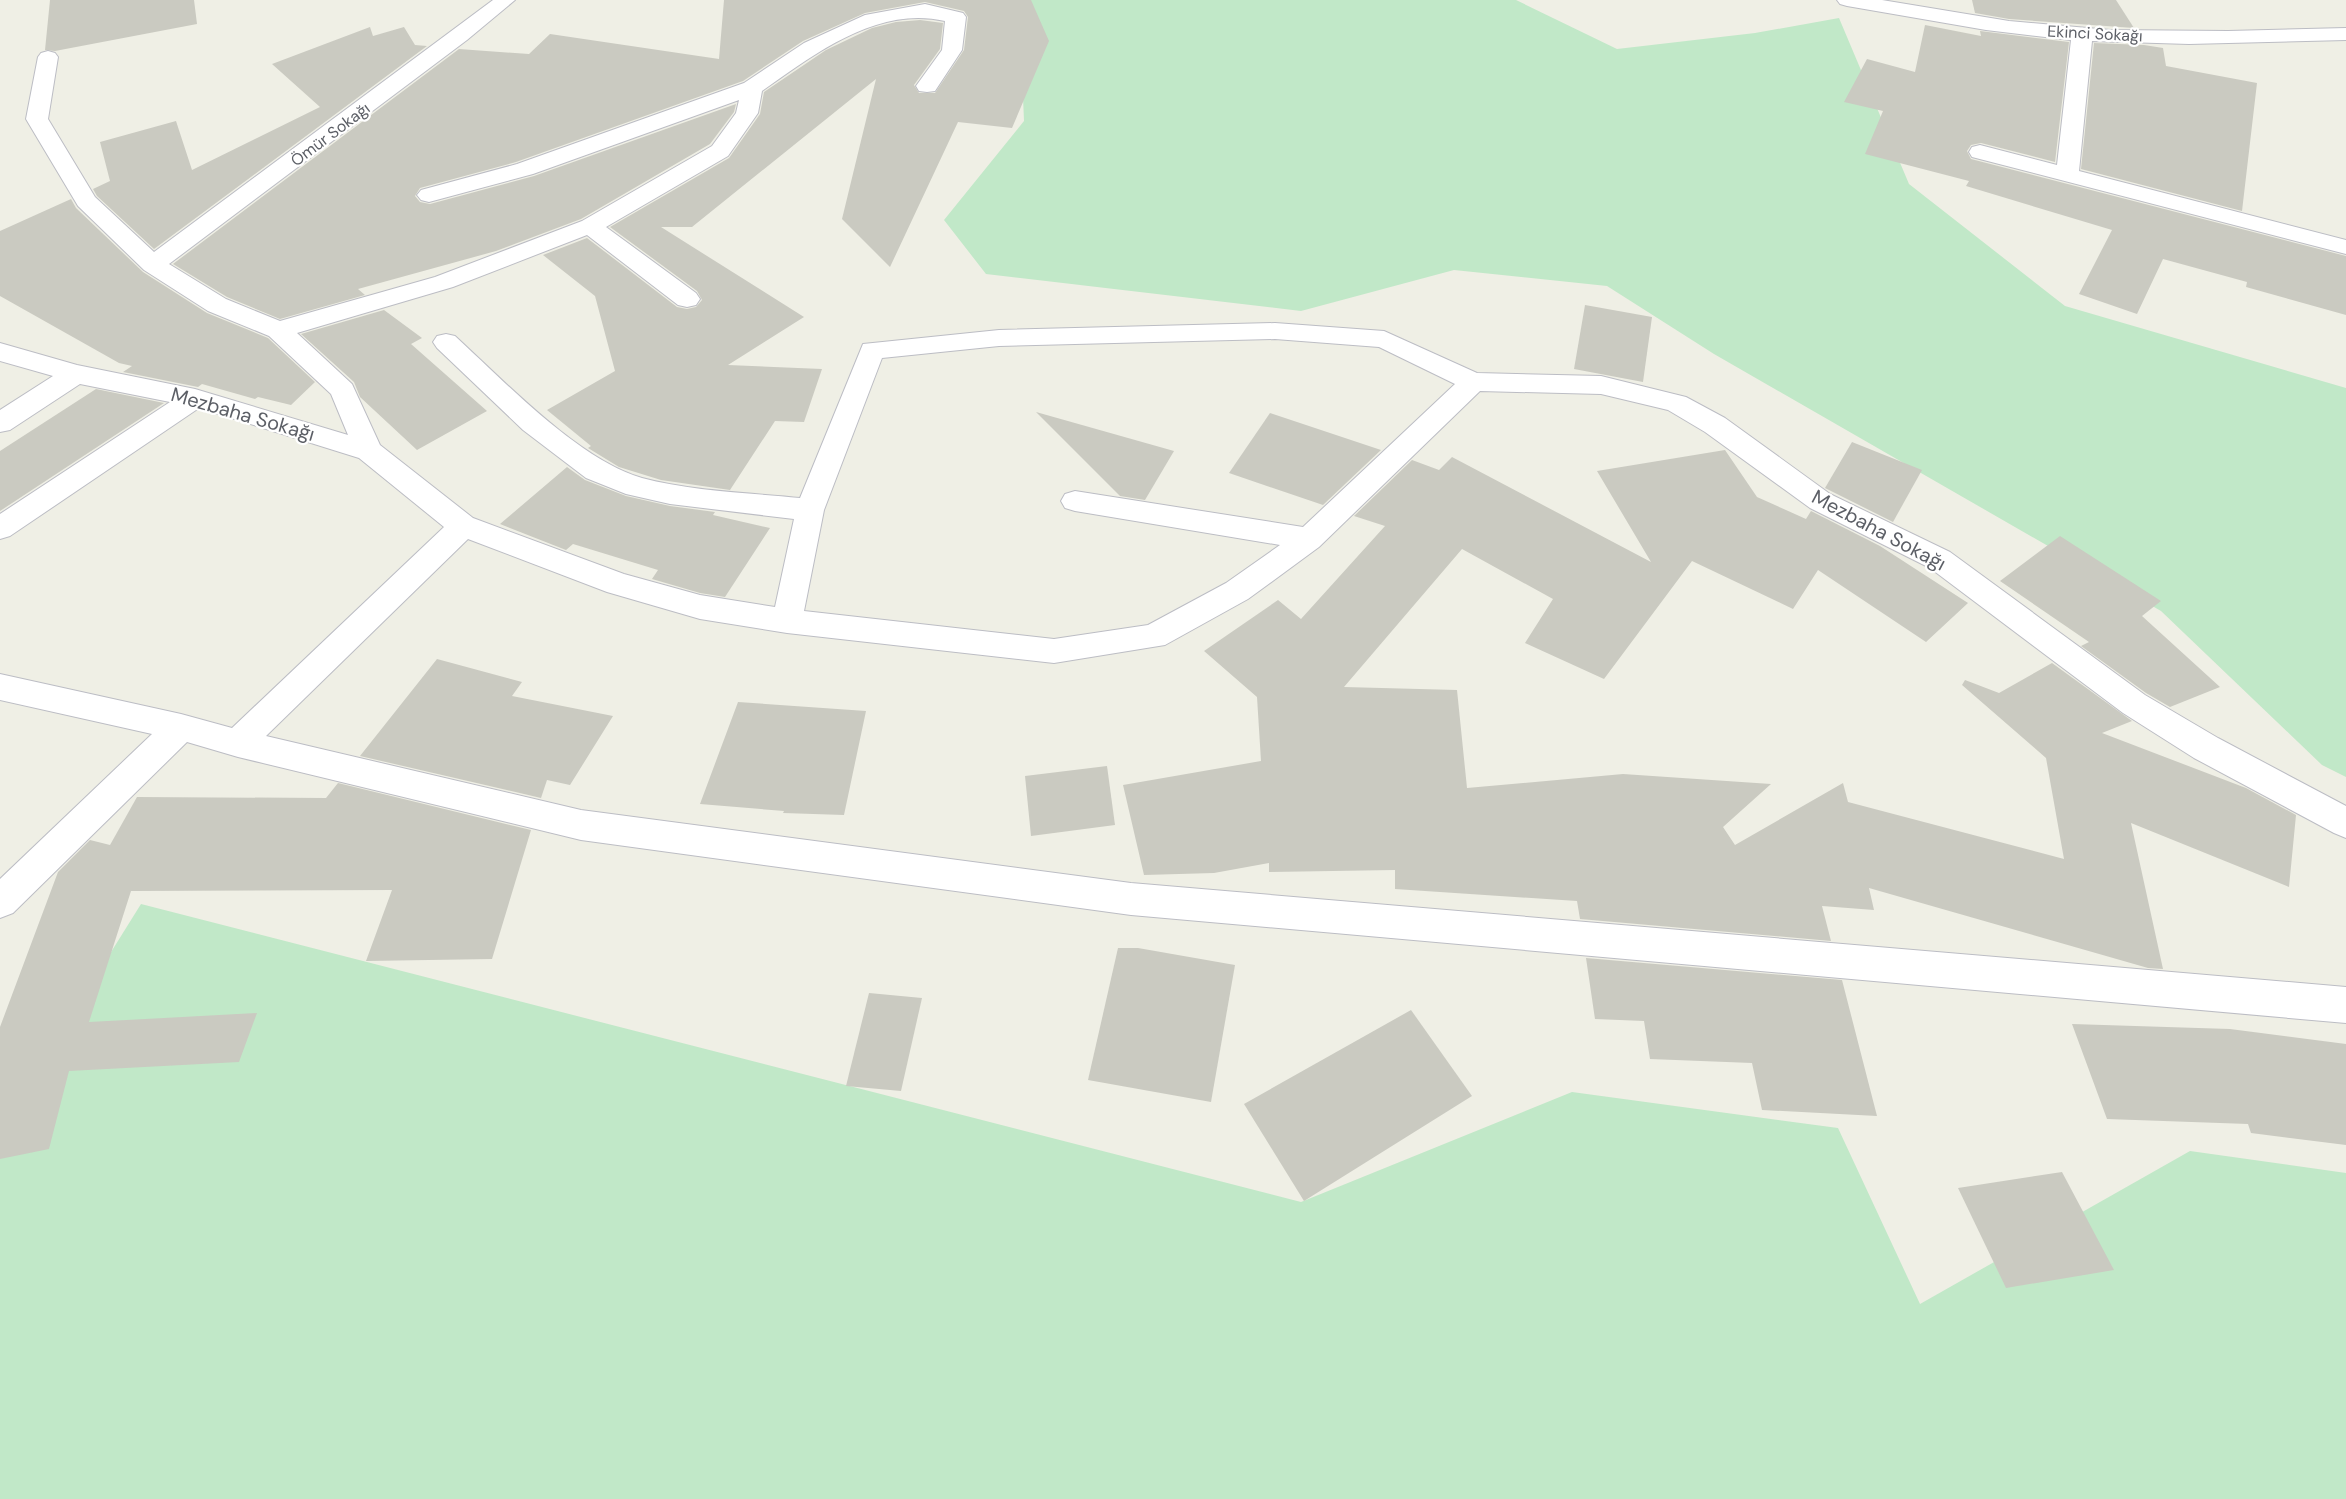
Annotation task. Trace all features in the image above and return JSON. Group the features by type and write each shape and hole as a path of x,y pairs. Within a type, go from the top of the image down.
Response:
{"street":[{"name":"Ömür Sokağı","path":"153,265 505,0"},
{"name":"Ekinci Sokağı","path":"1847,0 2030,30 2082,34 2249,38 2346,34"},
{"path":"429,195 525,169 752,88 811,47 872,19 926,10 957,17 952,50 927,86"},
{"path":"2067,174 2082,34"},
{"path":"48,57 37,119 86,201 153,265 217,305 278,330 343,390 369,451"},
{"path":"278,330 444,282 590,226 720,151 747,113 752,88"},
{"path":"1980,152 2346,247"},
{"path":"590,226 687,298"},
{"path":"787,621 810,510 872,350 999,338 1275,331 1384,339 1473,382"},
{"path":"446,342 533,423 596,471 636,488 810,510"},
{"name":"Mezbaha Sokağı","path":"0,352 75,374 195,398 369,451 463,526 618,584 700,607 787,621 1054,651 1154,636 1237,591 1309,539 1473,382 1601,385 1676,403 1715,425 1820,501 1940,560 2134,704 2197,743 2346,823"},
{"path":"0,423 75,374"},
{"path":"0,528 195,398"},
{"path":"1075,501 1309,539"},
{"path":"238,743 463,526"},
{"path":"0,687 181,727 238,743 581,825 1131,899 2346,1005"},
{"path":"0,902 181,727"}],"green space":[{"path":"1013,0 1516,0 1617,49 1755,33 1839,18 1909,184 2065,306 2346,388 2346,777 2322,765 2161,611 1714,354 1607,286 1454,270 1301,311 986,274 944,220 1024,121 1021,49"},
{"path":"141,904 1301,1202 1572,1092 1838,1128 1920,1304 2190,1151 2346,1173 2346,1499 0,1499 0,1130"}],"building":[{"path":"50,0 194,0 197,24 55,51 45,50"},
{"path":"724,0 1031,0 1049,41 1012,128 958,122 890,267 842,219 876,79 692,227 661,227 804,317 728,365 822,369 804,422 775,421 730,490 661,480 619,467 588,448 591,446 547,410 615,371 595,296 543,255 587,238 677,307 687,309 696,307 702,300 697,291 610,227 729,158 760,114 764,92 826,50 872,28 896,22 920,20 943,23 940,49 914,85 919,93 935,93 964,50 968,17 964,11 925,2 865,13 803,41 743,81 516,162 420,188 415,196 420,202 430,204 534,176 736,104 734,112 710,144 581,219 496,251 358,289 365,295 280,319 227,297 173,264 459,49 529,54 550,34 719,59"},
{"path":"1972,0 2116,0 2134,28 2009,19 1975,13"},
{"path":"1925,25 1981,36 1980,31 2069,42 2055,162 1981,143 1971,145 1967,151 1971,159 2346,256 2346,315 2246,287 2247,282 2163,259 2137,314 2079,294 2112,230 1966,186 1969,181 1865,154 1883,111 1844,102 1867,59 1915,72"},
{"path":"370,27 373,36 404,27 415,45 427,46 154,249 97,196 93,189 110,181 100,142 176,121 192,170 320,107 272,64"},
{"path":"2094,43 2163,48 2166,66 2257,83 2242,211 2081,169"},
{"path":"71,199 76,208 143,272 207,313 268,338 315,382 291,405 258,397 255,399 202,384 198,387 123,372 132,366 119,363 0,296 0,231"},
{"path":"1585,305 1652,317 1643,382 1574,369"},
{"path":"384,310 422,338 411,344 487,411 417,450 360,397 354,382 301,334"},
{"path":"96,389 164,403 0,511 0,451"},
{"path":"1036,412 1174,451 1145,500 1120,496"},
{"path":"1270,413 1381,450 1323,505 1229,473"},
{"path":"1852,442 1922,470 1893,522 1825,488"},
{"path":"1725,450 1757,497 1806,519 1811,511 1880,546 1968,603 1926,642 1818,570 1793,609 1692,561 1604,679 1525,643 1553,599 1462,549 1344,687 1457,690 1467,788 1623,774 1771,784 1723,827 1735,845 1843,783 1848,802 2064,859 2046,758 1962,685 1965,680 1999,693 2052,663 2132,721 2102,733 2246,788 2296,815 2289,887 2131,823 2163,969 2148,968 1869,888 1874,910 1822,906 1831,941 1580,919 1577,901 1395,889 1395,870 1269,872 1269,863 1214,873 1144,875 1123,785 1261,761 1257,697 1204,651 1278,600 1301,619 1385,526 1354,516 1412,460 1439,470 1452,457 1651,562 1597,471"},
{"path":"567,467 585,480 626,496 670,506 715,512 713,515 770,528 725,597 700,593 652,579 658,570 573,544 566,550 500,524"},
{"path":"2060,536 2161,601 2142,616 2220,687 2170,707 2146,693 2081,646 2089,642 2000,581"},
{"path":"437,659 522,682 512,696 613,716 570,785 547,780 541,798 360,756"},
{"path":"738,702 866,711 844,815 783,813 784,811 700,804"},
{"path":"1107,766 1115,825 1031,836 1025,776"},
{"path":"338,783 531,830 492,959 366,961 392,890 131,891 89,1022 257,1013 239,1062 69,1071 49,1149 0,1159 0,1027 58,872 90,840 110,845 137,797 326,798"},
{"path":"1118,948 1138,948 1235,965 1211,1102 1088,1080"},
{"path":"1586,958 1842,980 1877,1116 1762,1110 1752,1063 1650,1059 1644,1021 1595,1019"},
{"path":"869,993 922,998 901,1091 846,1086"},
{"path":"1411,1010 1472,1096 1304,1201 1244,1104"},
{"path":"2072,1024 2230,1029 2346,1044 2346,1145 2251,1133 2248,1124 2107,1119"},
{"path":"2062,1172 2114,1270 2006,1288 1958,1188"}]}
